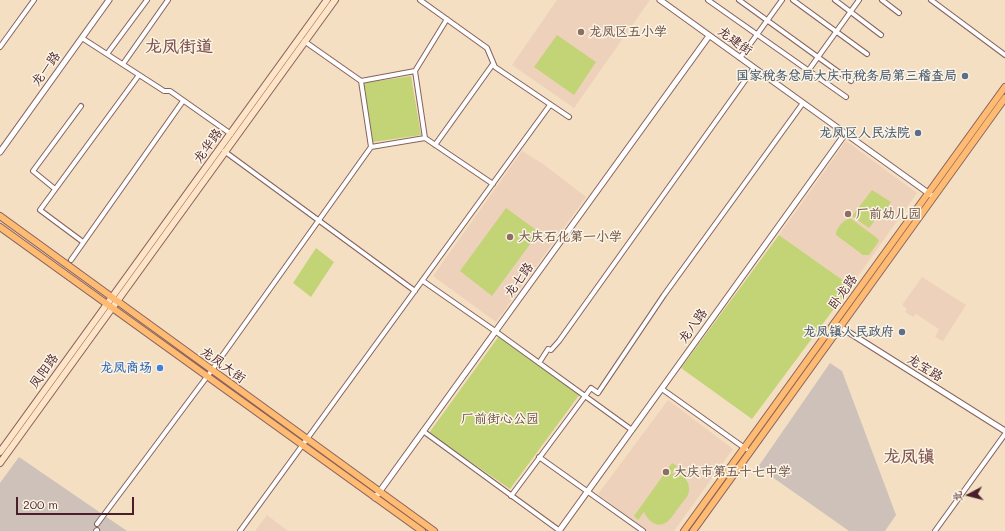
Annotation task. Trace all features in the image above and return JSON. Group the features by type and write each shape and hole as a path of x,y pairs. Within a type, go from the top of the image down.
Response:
{"main road":[{"name":"龙华路","path":"222,150 231,134 302,40 327,0"},
{"path":"0,463 114,299 302,40 335,0"},
{"name":"卧龙路","path":"693,531 834,323 1005,87"},
{"name":"卧龙路","path":"684,531 840,327 1005,98"},
{"name":"龙凤大街","path":"0,216 434,531"},
{"name":"龙凤大街","path":"0,227 422,531"},
{"name":"凤阳路","path":"0,452 109,306"}],"street":[{"path":"0,47 34,0"},
{"name":"龙一路","path":"0,152 109,0"},
{"path":"107,54 147,0"},
{"path":"123,64 168,0"},
{"path":"420,0 487,48 495,67 569,117"},
{"name":"龙建街","path":"660,0 933,197"},
{"path":"710,0 756,35 846,98"},
{"path":"739,0 851,81"},
{"path":"740,58 782,0"},
{"path":"793,0 867,54"},
{"path":"835,0 881,35"},
{"path":"808,71 859,0"},
{"path":"882,0 899,13"},
{"path":"930,0 1005,55"},
{"path":"425,138 415,71 447,19"},
{"name":"龙七路","path":"375,498 709,36"},
{"path":"82,38 164,90 170,91 231,134"},
{"path":"302,40 361,81 415,71"},
{"path":"435,145 493,64"},
{"path":"539,363 548,349 552,350 559,341 754,68"},
{"path":"83,242 40,210 140,75"},
{"path":"361,81 371,147"},
{"path":"71,260 183,101"},
{"path":"511,496 591,388 598,393 664,295 803,103"},
{"path":"240,531 550,105"},
{"path":"56,189 33,171 81,106"},
{"name":"龙八路","path":"559,531 845,134"},
{"path":"97,524 212,370 371,147 425,138 493,184"},
{"path":"222,150 416,291"},
{"path":"423,281 632,430"},
{"name":"龙宝路","path":"834,323 1005,431"},
{"path":"662,389 747,450"},
{"path":"423,431 559,531"},
{"path":"935,531 1005,434"},
{"path":"539,457 643,531"}],"shaded area":[{"name":"龙凤区五小学","path":"557,0 650,0 574,108 512,65"},
{"name":"厂前幼儿园","path":"846,141 917,193 851,286 779,235"},
{"name":"大庆石化第一小学","path":"522,151 543,164 586,197 496,322 433,276"},
{"path":"922,277 966,305 943,341 935,337 939,329 916,314 913,317 905,312 907,309 902,305"},
{"path":"830,363 842,371 896,515 885,531 849,531 758,467"},
{"name":"大庆市第五十七中学","path":"668,400 733,449 674,531 646,531 598,494"},
{"path":"19,457 127,531 0,531 0,483"},
{"path":"267,515 288,531 255,531"}],"green space":[{"path":"557,35 596,62 574,95 534,67"},
{"path":"411,76 421,135 373,142 364,83"},
{"path":"872,190 891,202 869,228 852,216"},
{"path":"506,208 539,232 492,296 460,271"},
{"path":"850,218 879,241 869,255 863,255 836,235 837,229 840,225"},
{"path":"779,235 851,286 752,419 681,368"},
{"path":"316,248 334,262 311,297 293,283"},
{"name":"厂前街心公园","path":"499,336 580,394 510,489 429,433"},
{"path":"672,463 677,466 672,473 684,476 688,483 689,491 687,496 670,519 663,524 660,525 653,523 644,512 638,520 634,516"}],"place":[{"name":"龙凤区五小学","path":"581,32"},
{"name":"国家税务总局大庆市税务局第三稽查局","path":"965,76"},
{"name":"龙凤区人民法院","path":"918,133"},
{"name":"厂前幼儿园","path":"848,214"},
{"name":"大庆石化第一小学","path":"510,237"},
{"name":"龙凤镇人民政府","path":"902,332"},
{"name":"龙凤商场","path":"160,368"},
{"name":"大庆市第五十七中学","path":"666,472"}],"district":[{"name":"龙凤街道","path":"179,47"},
{"name":"龙凤镇","path":"909,457"}]}
